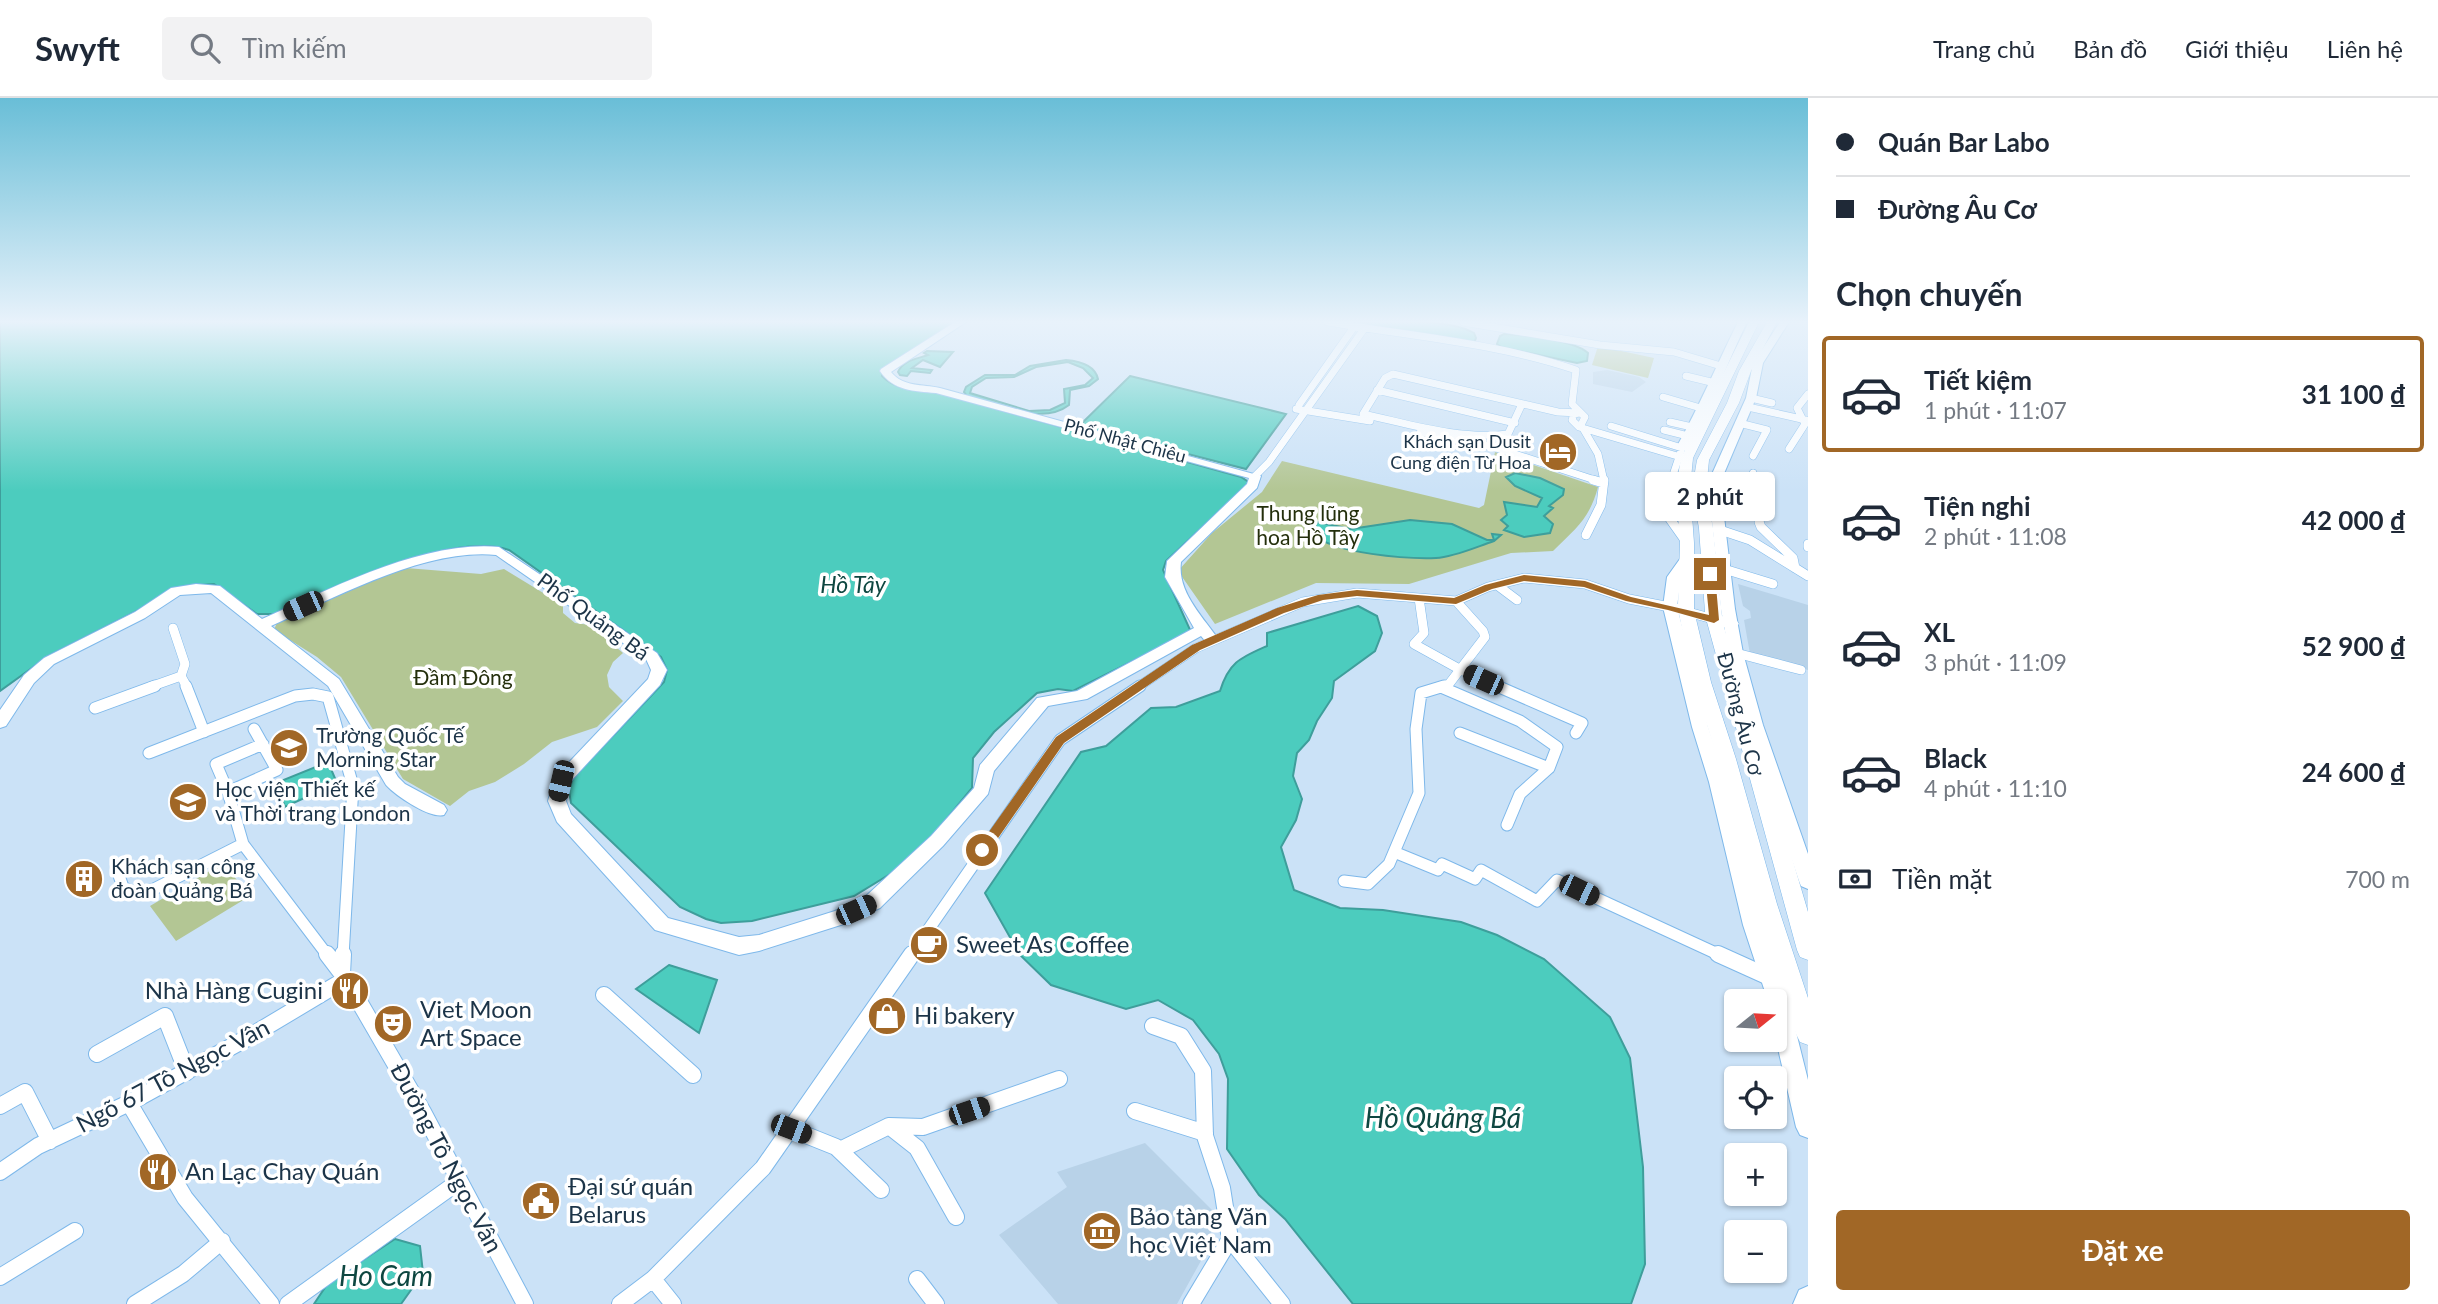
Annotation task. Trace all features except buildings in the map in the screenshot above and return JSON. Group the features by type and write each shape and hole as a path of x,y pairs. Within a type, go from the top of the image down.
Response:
{"main road":[{"name":"Đường Âu Cơ","path":"1720,378 1683,454 1687,551 1678,609 1808,1034"},
{"name":"Đường Âu Cơ","path":"1742,378 1703,460 1700,480 1723,622 1808,950"},
{"path":"1678,609 1723,622"},
{"path":"1764,894 1794,904"}],"street":[{"name":"Phố Nhật Chiêu","path":"890,378 902,385 936,390 1255,476"},
{"path":"1207,635 1172,577 1174,561 1253,485 1255,476 1265,463 1269,462 1283,434 1321,378"},
{"path":"1300,410 1325,378"},
{"path":"1385,378 1363,414 1485,436 1508,434 1515,424 1522,404"},
{"path":"1411,378 1522,404 1579,413"},
{"path":"1577,378 1572,404 1579,413"},
{"path":"1695,378 1715,383"},
{"name":"Đường Âu Cơ","path":"1683,454 1690,432 1718,378"},
{"name":"Đường Âu Cơ","path":"1755,378 1750,402 1714,483 1724,569 1723,622 1736,653 1755,725 1808,881"},
{"path":"1377,390 1515,424"},
{"path":"1788,449 1805,424 1797,408 1808,394"},
{"path":"1663,397 1704,409"},
{"path":"1750,402 1772,403"},
{"path":"1750,402 1805,420"},
{"path":"1300,410 1351,417 1475,443 1603,483"},
{"path":"1579,413 1573,415 1572,421 1584,428 1683,454"},
{"path":"1670,422 1690,432"},
{"path":"1740,422 1768,427"},
{"path":"1740,422 1767,430 1753,456"},
{"path":"1611,426 1683,454"},
{"path":"1584,428 1605,467 1601,512 1586,535"},
{"path":"1664,430 1690,432"},
{"path":"1749,489 1753,473"},
{"path":"1761,502 1761,527 1793,558 1795,568"},
{"path":"1717,506 1761,515"},
{"path":"1720,530 1746,538 1807,575"},
{"name":"Phố Quảng Bá","path":"261,625 365,579 409,563 464,550 499,551 652,656 659,670 655,681 561,781 557,802 564,817 662,924 738,946 759,943 840,917 873,902 937,841 982,790 986,769 1043,702 1081,695 1207,635"},
{"path":"1724,569 1773,584"},
{"path":"621,1304 653,1279 747,1186 791,1129 1060,740 1196,648 1207,635 1322,597 1357,593 1456,601 1524,578 1585,584 1629,599 1678,609"},
{"path":"1497,585 1517,600"},
{"path":"0,722 29,679 49,662 140,615 176,591 196,587 215,589 334,682 392,781 399,788 439,810"},
{"path":"1419,598 1424,633 1414,644 1461,670 1582,723 1576,733"},
{"path":"1344,881 1368,884 1389,863 1419,793 1416,729 1421,693 1450,684 1485,637 1483,631 1456,601"},
{"name":"Đường Âu Cơ","path":"1678,609 1700,727 1718,782 1753,925 1777,996 1808,1127"},
{"path":"173,628 185,664 181,676 193,698 204,732"},
{"path":"1736,653 1801,670"},
{"path":"94,708 181,676"},
{"path":"1441,687 1520,721 1557,747 1549,768 1520,794 1507,825"},
{"path":"149,753 295,696 313,694 328,697 354,786 344,976"},
{"path":"1520,721 1532,701"},
{"path":"228,792 277,770 254,729"},
{"path":"1460,733 1549,768"},
{"name":"Đường Tô Ngọc Vân","path":"263,744 216,765 228,792 243,844 344,976 410,1087 525,1304"},
{"path":"116,867 123,887 134,893 154,889 243,844"},
{"path":"1394,852 1438,870 1441,864 1475,879 1481,870 1537,901 1557,880 1769,977"},
{"name":"Ngõ 67 Tô Ngọc Vân","path":"0,1172 50,1141 187,1072 344,976"},
{"path":"604,995 693,1075"},
{"path":"97,1054 165,1016 187,1072"},
{"path":"1153,1026 1181,1036 1203,1071 1205,1133 1222,1188 1230,1239 1282,1304"},
{"path":"840,1150 890,1126 923,1127 1059,1079"},
{"path":"0,1106 25,1093 50,1141"},
{"path":"129,1103 186,1198 271,1304"},
{"path":"1135,1111 1205,1133"},
{"path":"890,1126 917,1148 956,1217"},
{"path":"791,1129 840,1150 881,1190"},
{"path":"288,1304 458,1182"},
{"path":"0,1277 75,1231"},
{"path":"1191,1304 1230,1239"},
{"path":"135,1304 183,1274 222,1241"},
{"path":"653,1279 673,1304"},
{"path":"917,1279 936,1304"}],"shaded area":[{"path":"1593,378 1641,378 1646,382 1632,392 1593,384"},
{"path":"1738,584 1808,605 1808,670 1750,654 1744,620 1751,618 1750,611 1743,606"},
{"name":"Bảo tàng Văn học Việt Nam","path":"1145,1143 1217,1215 1202,1259 1177,1304 1058,1304 999,1235 1067,1187 1057,1172"}],"green space":[{"name":"Thung lũng hoa Hồ Tây","path":"1495,452 1598,487 1586,516 1553,551 1511,553 1409,584 1316,583 1215,624 1178,571 1212,533 1262,492 1282,461 1479,508 1484,505"},
{"name":"Đầm Đông","path":"406,568 481,574 504,569 563,605 563,613 575,623 590,625 623,653 613,662 607,675 609,687 623,701 597,727 552,742 524,764 495,782 469,791 450,806 403,779 341,677 317,657 274,630 278,620"},
{"path":"223,863 250,896 176,941 150,906"}],"water":[{"name":"Hồ Tây","path":"0,378 885,378 904,388 928,390 1241,477 1250,483 1166,561 1163,570 1191,632 1073,691 1058,689 1037,693 994,732 973,758 972,788 913,860 854,896 752,921 721,923 680,907 571,803 569,791 573,778 664,682 667,670 661,657 509,550 485,546 456,548 425,555 359,578 275,614 257,614 214,584 186,586 50,655 0,691"},
{"path":"980,378 986,378 972,387 970,393 1029,411 1050,410 1065,403 1064,389 1085,385 1093,378 1098,379 1089,386 1070,390 1069,405 1046,414 1020,412 968,397 964,392 966,387"},
{"path":"1128,378 1139,378 1286,414 1246,469 1079,426"},
{"path":"1515,473 1540,478 1564,489 1563,495 1549,506 1553,508 1544,516 1553,524 1550,533 1524,537 1504,530 1508,526 1501,520 1507,515 1504,502 1537,507 1542,498 1515,486 1506,477"},
{"path":"1410,520 1452,524 1487,540 1494,540 1492,534 1501,535 1494,541 1458,554 1423,558 1354,551 1323,541 1312,534 1317,522 1351,529"},
{"name":"Hồ Quảng Bá","path":"1358,606 1377,616 1382,633 1375,651 1334,681 1332,698 1317,721 1309,740 1297,753 1293,776 1302,799 1296,820 1281,847 1294,890 1340,908 1383,910 1461,922 1497,935 1544,959 1610,1017 1630,1058 1643,1167 1645,1264 1631,1304 1353,1304 1285,1219 1259,1195 1227,1149 1228,1079 1219,1054 1193,1020 1158,1000 1126,1009 1051,985 1020,955 985,893 1081,752 1106,746 1151,708 1176,707 1220,691 1227,673 1237,662 1267,646 1267,633"},
{"path":"328,762 337,783 285,807 276,783"},
{"path":"669,965 717,980 699,1033 636,989"},
{"name":"Ho Cam","path":"395,1239 420,1246 423,1273 401,1304 314,1304 328,1283"}],"place":[{"name":"Khách sạn Dusit Cung điện Từ Hoa","path":"1558,452"},
{"name":"Trường Quốc Tế Morning Star","path":"289,748"},
{"name":"Học viện Thiết kế và Thời trang London","path":"188,802"},
{"name":"Khách sạn công đoàn Quảng Bá","path":"84,879"},
{"name":"Sweet As Coffee","path":"929,945"},
{"name":"Nhà Hàng Cugini","path":"350,991"},
{"name":"Hi bakery","path":"887,1016"},
{"name":"Viet Moon Art Space","path":"393,1024"},
{"name":"An Lạc Chay Quán","path":"158,1172"},
{"name":"Đại sứ quán Belarus","path":"541,1201"},
{"name":"Bảo tàng Văn học Việt Nam","path":"1102,1231"}],"route":[{"path":"982,850 1060,740 1196,648 1303,602 1357,593 1456,601 1488,587 1524,578 1585,584 1629,599 1714,620 1710,574"}]}
